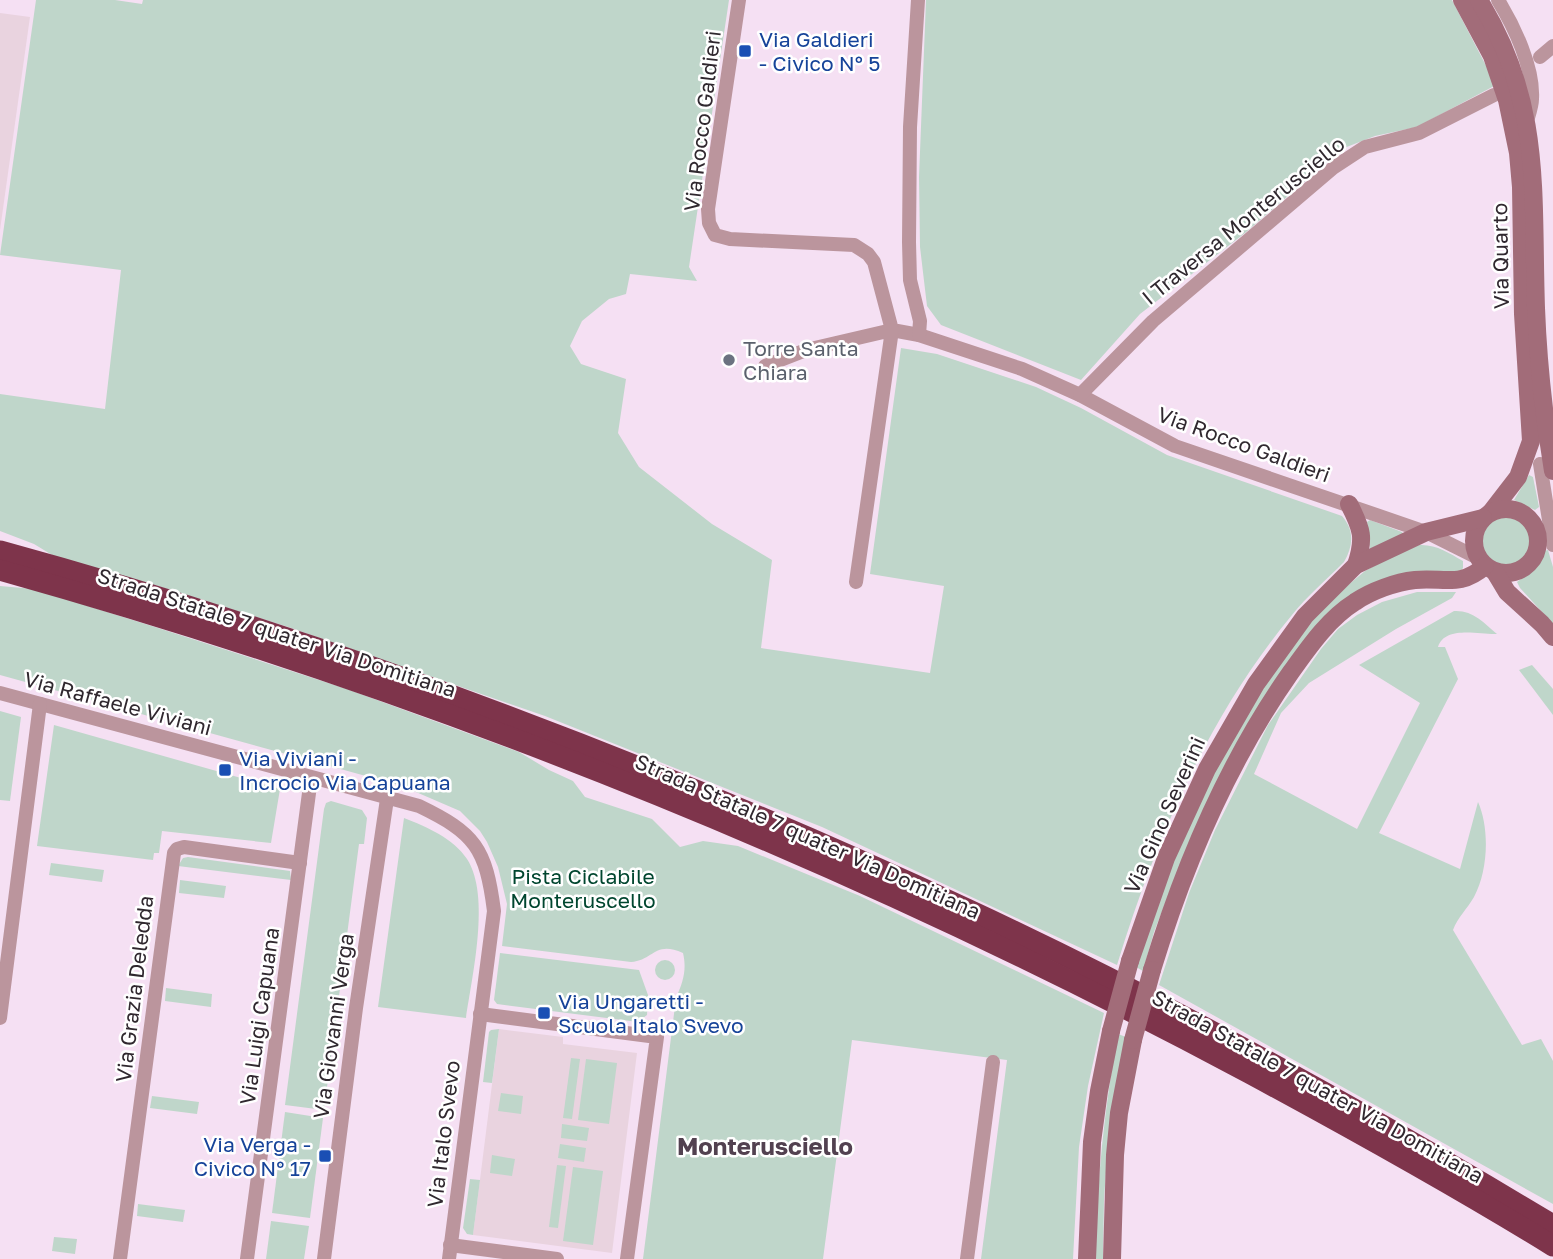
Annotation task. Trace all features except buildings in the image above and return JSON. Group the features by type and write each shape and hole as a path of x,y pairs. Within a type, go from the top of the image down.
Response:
{"highway":[{"name":"Strada Statale 7 quater Via Domitiana","path":"0,551 194,608 374,667 582,744 831,848 968,909 1163,1006 1345,1104 1553,1225"},
{"name":"Strada Statale 7 quater Via Domitiana","path":"0,570 160,617 363,683 687,806 901,900 1152,1021 1334,1119 1553,1246"}],"street":[{"name":"Via Rocco Galdieri","path":"739,0 708,209 711,229 715,234 722,238 846,243 861,249 868,254 878,272 892,330 919,335 1022,369 1080,395 1175,446 1426,532 1486,565"},
{"path":"918,0 910,127 909,242 910,280 920,321 919,335"},
{"name":"Via Quarto","path":"1462,0 1492,56 1507,100 1518,153 1521,187 1523,314 1531,441 1518,477 1487,515"},
{"path":"1479,0 1506,52 1519,85 1532,152 1536,310 1548,532 1532,561 1515,572 1486,565"},
{"path":"1498,0 1515,31 1527,65 1532,98 1527,121"},
{"path":"1540,57 1553,46"},
{"name":"I Traversa Monterusciello","path":"1080,395 1153,321 1333,168 1365,147 1419,133 1494,95"},
{"path":"765,366 806,350 892,330 856,582"},
{"path":"1349,504 1362,534 1356,565"},
{"path":"1548,532 1518,511 1509,509 1487,515 1474,537 1474,548 1507,592 1553,637"},
{"name":"Via Gino Severini","path":"1087,1259 1092,1142 1099,1091 1129,961 1166,858 1189,805 1226,734 1256,684 1305,616 1356,565 1426,532 1487,515"},
{"name":"Via Gino Severini","path":"1112,1259 1119,1113 1133,1040 1152,970 1183,878 1220,793 1258,722 1309,646 1349,606 1382,589 1413,580 1457,581 1475,575 1486,565"},
{"path":"1457,581 1507,592"},
{"name":"Via Raffaele Viviani","path":"0,693 387,799"},
{"path":"0,1018 40,704"},
{"name":"Via Luigi Capuana","path":"247,1259 312,778"},
{"name":"Via Italo Svevo","path":"387,799 419,806 465,832 481,856 491,885 494,911 450,1252"},
{"name":"Via Giovanni Verga","path":"324,1259 359,982 387,799"},
{"name":"Via Grazia Deledda","path":"120,1259 174,853 184,847 300,863"},
{"path":"480,1014 657,1037 627,1259"},
{"path":"967,1259 993,1062"},
{"path":"450,1252 557,1259"}],"shaded area":[{"path":"0,13 30,17 0,230"},
{"path":"499,1029 563,1037 563,1044 637,1053 612,1253 473,1235"}],"green space":[{"path":"36,0 115,0 142,4 143,0 729,0 689,267 697,281 630,274 626,294 609,299 582,321 570,346 581,364 626,379 618,433 639,467 712,524 772,560 761,648 930,673 944,586 870,574 901,348 937,354 1036,387 1167,455 1342,516 1351,533 1351,544 1344,562 1298,608 1262,654 1210,737 1167,826 1117,965 822,827 545,716 288,627 155,585 57,558 34,544 0,531 0,394 105,409 121,270 0,255"},
{"path":"926,0 1452,0 1496,85 1417,127 1375,136 1344,148 1245,233 1140,314 1081,380 941,325 927,306 920,247 919,177"},
{"path":"1529,475 1533,477 1539,507 1535,510 1514,500"},
{"path":"1505,516 1523,523 1530,541 1523,559 1505,566 1487,559 1480,541 1487,523"},
{"path":"1370,520 1403,534 1370,549 1367,522"},
{"path":"1419,545 1447,552 1463,561 1463,568 1459,573 1425,572 1326,615 1185,852 1154,932 1143,971 1136,967 1173,858 1232,735 1297,637 1324,605 1365,571"},
{"path":"1548,550 1553,567 1553,624 1517,582 1533,570 1544,551"},
{"name":"Pista Ciclabile Monteruscello","path":"0,586 34,589 155,627 347,689 519,752 573,781 585,797 652,819 680,847 703,841 738,846 860,896 1104,1013 1088,1086 1079,1147 1073,1259 981,1259 1007,1060 852,1040 823,1259 643,1259 676,998 684,970 683,953 660,950 639,961 631,962 502,946 507,904 498,867 480,831 460,811 402,786 0,675"},
{"path":"1417,592 1456,592 1452,598 1309,683 1281,713 1254,774 1357,829 1420,703 1359,665 1454,611 1473,615 1497,634 1455,633 1442,640 1438,647 1445,647 1458,679 1379,833 1460,869 1478,802 1486,837 1485,863 1479,887 1453,930 1522,1045 1541,1039 1553,1061 1553,1204 1159,985 1189,893 1215,830 1268,725 1338,629 1382,602"},
{"path":"1532,665 1553,689 1553,715 1519,670"},
{"path":"0,711 21,717 10,801 0,800"},
{"path":"54,725 280,789 271,843 162,831 159,853 154,853 153,860 37,846"},
{"path":"331,801 362,810 367,818 364,844 359,844 324,1110 285,1105 324,809 326,803"},
{"path":"404,818 447,839 467,859 474,875 478,894 478,937 466,1018 378,1007"},
{"path":"183,858 290,871 291,880 178,866"},
{"path":"51,863 104,870 102,882 49,875"},
{"path":"180,880 226,886 224,898 179,893"},
{"path":"500,953 639,970 648,995 647,1015 638,1022 497,1004 494,1000"},
{"path":"665,960 672,963 675,970 672,977 665,980 658,977 655,970 658,963"},
{"path":"166,988 212,994 211,1007 165,1001"},
{"path":"499,1029 492,1083 483,1082 489,1032"},
{"path":"1118,1034 1126,1037 1108,1145 1103,1259 1095,1259 1102,1146"},
{"path":"571,1058 580,1059 572,1119 563,1118"},
{"path":"586,1059 617,1063 609,1124 578,1120"},
{"path":"501,1093 523,1096 521,1114 498,1111"},
{"path":"152,1096 199,1102 197,1114 150,1108"},
{"path":"285,1112 323,1118 310,1218 272,1213"},
{"path":"562,1124 589,1128 587,1141 561,1138"},
{"path":"560,1144 586,1148 584,1162 558,1158"},
{"path":"492,1155 515,1159 512,1176 490,1173"},
{"path":"557,1165 566,1166 558,1228 549,1227"},
{"path":"573,1167 603,1171 593,1245 563,1241"},
{"path":"470,1179 480,1180 473,1235 467,1234 463,1228"},
{"path":"138,1204 185,1210 183,1222 137,1216"},
{"path":"271,1221 309,1226 304,1259 266,1259"},
{"path":"54,1237 77,1239 75,1254 52,1251"}],"place":[{"name":"Via Galdieri - Civico N° 5","path":"745,51"},
{"name":"Torre Santa Chiara","path":"729,360"},
{"name":"Via Viviani - Incrocio Via Capuana","path":"225,770"},
{"name":"Via Ungaretti - Scuola Italo Svevo","path":"544,1013"},
{"name":"Via Verga - Civico N° 17","path":"325,1156"}],"district":[{"name":"Monterusciello","path":"765,1145"}]}
